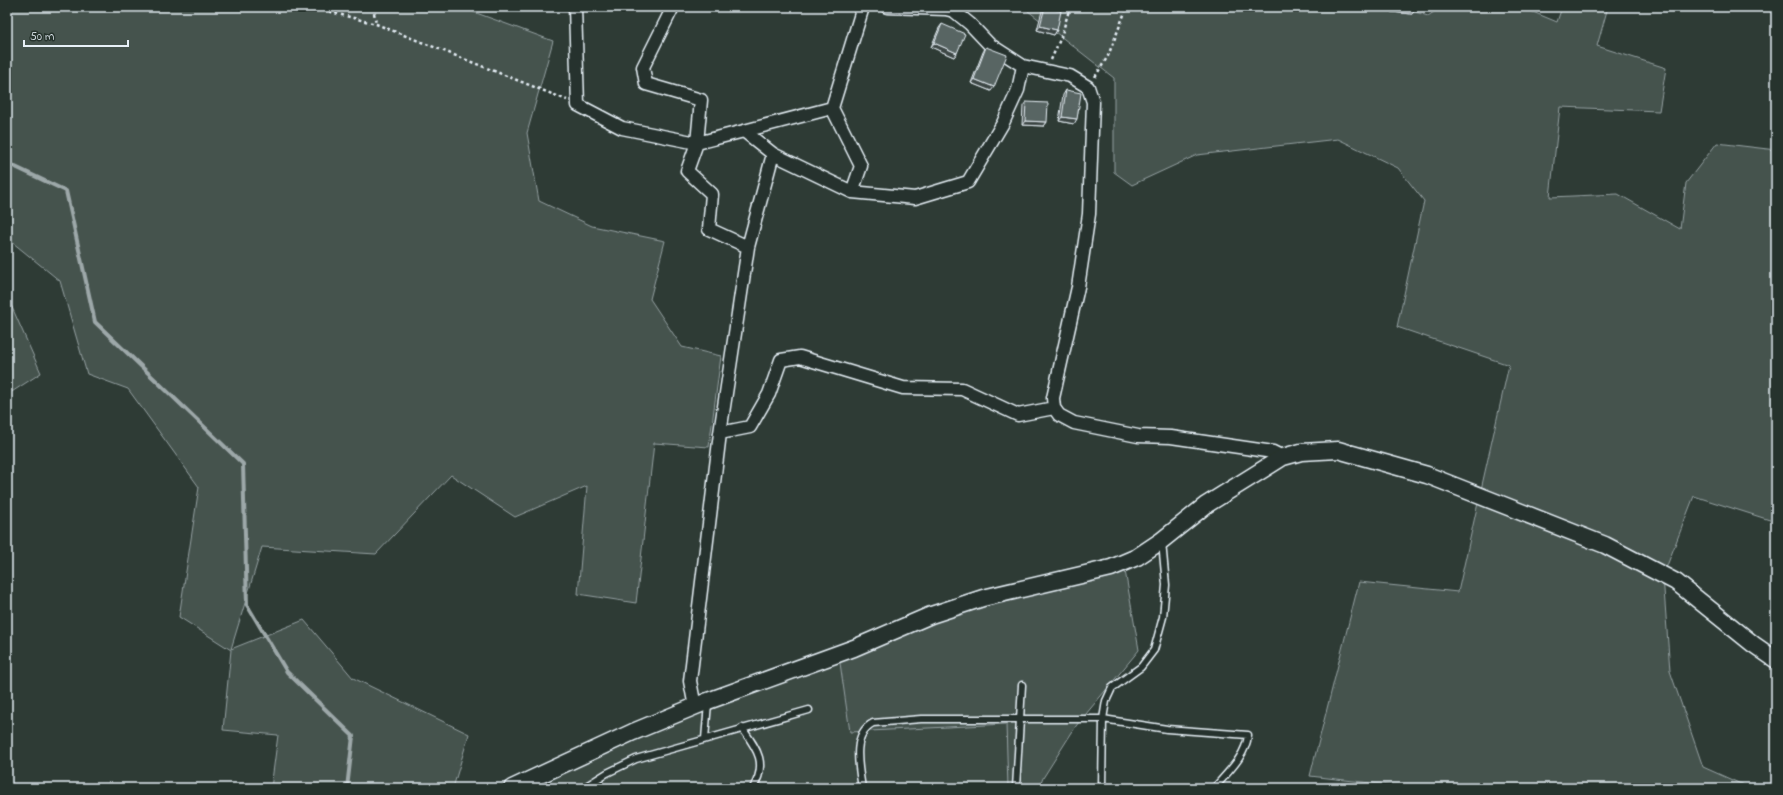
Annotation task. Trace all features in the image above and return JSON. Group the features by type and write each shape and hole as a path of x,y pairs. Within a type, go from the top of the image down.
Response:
{"street":[{"path":"575,7 578,105 622,128 697,143 832,108"},
{"path":"674,7 643,67 646,84 701,100 697,143 687,171 712,194 709,229 748,246"},
{"path":"852,192 861,166 832,108 863,7"},
{"path":"887,7 946,9 954,11 970,24 989,44 1023,66 1070,76 1088,87 1093,102 1089,214 1078,287 1054,393 1054,408 1059,415 1074,423 1138,436 1171,437 1273,452 1283,457"},
{"path":"744,131 773,154 852,192 915,198 968,182 1003,123 1018,90 1023,66"},
{"path":"701,704 690,681 720,433 748,246 773,154"},
{"path":"720,433 750,427 769,394 781,360 800,357 903,388 962,389 1018,414 1054,408"},
{"path":"512,788 633,732 701,704 854,648 931,615 983,598 1111,568 1137,557 1161,541 1206,505 1283,457 1301,452 1338,450 1382,461 1427,475 1605,545 1676,582 1753,644 1776,660"}],"lane":[{"path":"1102,788 1103,719 1106,701 1112,688 1141,667 1154,650 1163,617 1166,585 1161,541"},
{"path":"1016,788 1022,685"},
{"path":"701,704 705,739"},
{"path":"583,788 607,773 636,759 809,710"},
{"path":"862,788 858,762 860,738 866,727 873,723 921,718 1019,718 1103,719 1167,729 1248,735 1247,746 1233,766 1214,788"},
{"path":"742,728 756,748 761,768 758,780 752,788"}],"path":[{"path":"312,7 376,24 578,105"},
{"path":"373,7 376,24"},
{"path":"1045,70 1055,53 1070,7"},
{"path":"1088,87 1108,56 1127,7"}],"shaded area":[{"path":"7,7 460,7 553,41 527,133 539,201 592,226 665,241 650,299 682,347 721,356 709,447 654,443 636,603 578,594 587,486 515,517 451,475 376,554 262,547 231,649 304,620 353,678 469,734 453,788 271,788 278,735 223,730 231,650 179,617 199,487 128,389 87,374 60,281 7,238"},
{"path":"1023,7 1400,7 1428,16 1441,7 1521,7 1557,22 1562,7 1608,7 1597,46 1666,68 1659,111 1560,107 1550,197 1618,194 1680,229 1686,183 1717,143 1776,150 1776,522 1694,496 1663,576 1670,671 1703,767 1750,788 1415,788 1310,776 1359,582 1458,592 1509,365 1397,327 1424,201 1398,168 1338,139 1197,155 1132,185 1114,172 1114,78"},
{"path":"7,303 11,305 41,373 7,395"},
{"path":"1124,565 1139,650 1076,726 1043,778 1039,788 1008,788 1006,724 850,732 839,656 977,597"},
{"path":"839,656 850,732 1007,724 1008,788 505,788"}],"building":[{"path":"1045,7 1061,11 1057,30 1040,26"},
{"path":"1415,7 1415,10 1394,8"},
{"path":"942,24 965,34 957,53 934,43"},
{"path":"986,47 1007,55 994,87 974,79"},
{"path":"1066,90 1081,93 1077,119 1062,117"},
{"path":"1026,102 1048,103 1047,122 1025,121"}],"waterway":[{"path":"7,163 66,191 95,322 243,464 247,605 287,672 353,736 347,788"}]}
